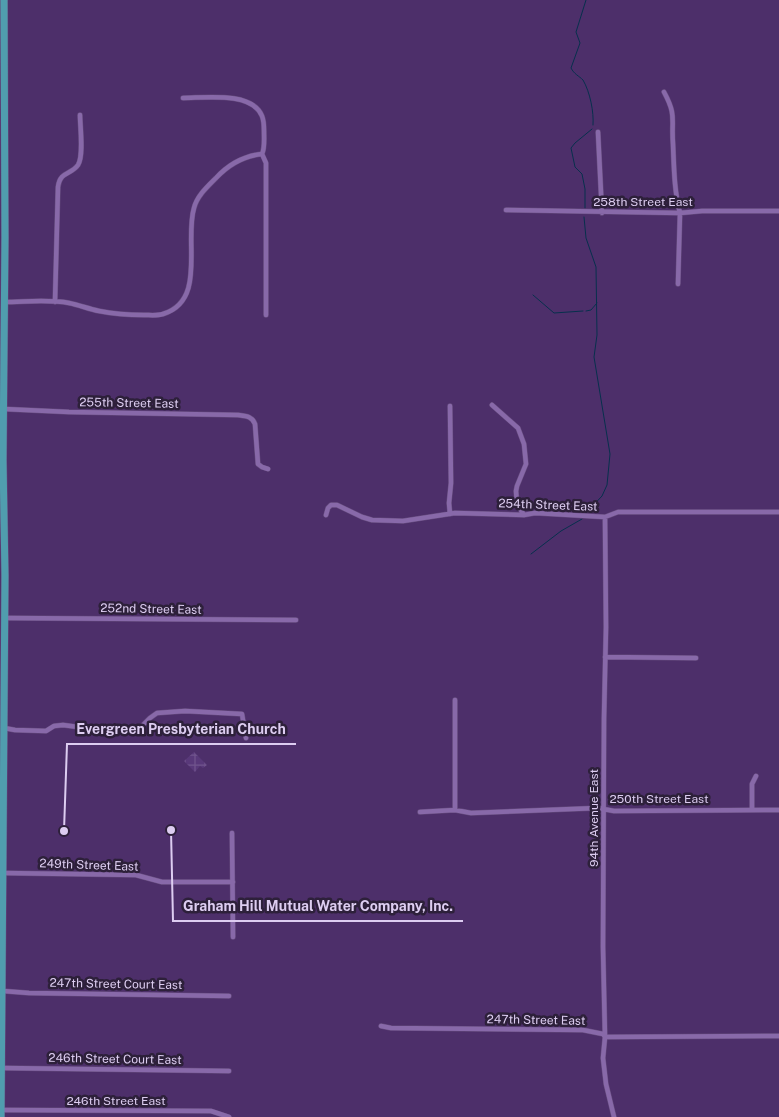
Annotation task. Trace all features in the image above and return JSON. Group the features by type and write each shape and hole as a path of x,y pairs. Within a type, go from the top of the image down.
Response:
{"main road":[{"path":"1,1113 5,618 2,460 5,237 2,53 4,0"}],"street":[{"path":"664,92 672,107 674,177 680,213 678,284"},
{"path":"183,98 235,98 249,103 262,114 264,119 264,152 262,154 266,164 266,315"},
{"path":"54,302 59,184 63,176 79,164 81,155 80,115"},
{"path":"598,132 602,212"},
{"path":"4,302 68,303 114,314 140,315 162,314 178,306 184,299 189,287 192,218 196,201 231,164 246,157 262,154"},
{"name":"258th Street East","path":"506,210 680,213 702,211 779,211"},
{"path":"492,405 518,428 524,444 526,467 516,492 517,504 524,515"},
{"path":"450,406 450,514"},
{"name":"255th Street East","path":"4,409 248,416 253,419 255,424 257,461 260,466 268,469"},
{"name":"254th Street East","path":"326,515 331,504 372,520 403,521 450,514 524,515 535,512 605,517 618,512 779,512"},
{"name":"94th Avenue East","path":"605,517 604,1074 614,1117"},
{"name":"252nd Street East","path":"5,618 296,620"},
{"path":"605,658 696,658"},
{"path":"455,810 456,700"},
{"path":"4,728 46,731 54,726 63,725 93,729 120,728 132,730 139,729 157,713 178,711 227,712 242,714 246,738"},
{"path":"752,810 752,784 756,776"},
{"name":"250th Street East","path":"420,812 455,810 471,813 598,808 604,810 779,810"},
{"path":"232,833 233,937"},
{"name":"249th Street East","path":"2,868 136,875 162,882 233,882"},
{"name":"247th Street Court East","path":"3,991 229,996"},
{"name":"247th Street East","path":"380,1026 391,1028 583,1030 603,1034 605,1037 779,1036"},
{"name":"246th Street Court East","path":"2,1068 229,1070"},
{"name":"246th Street East","path":"1,1113 211,1111 229,1117"}],"shaded area":[{"path":"194,752 207,765 203,768 200,766 195,772 184,761"}],"waterway":[{"path":"586,0 576,32 580,43 571,68 583,80 588,90 593,125"},
{"path":"585,208 585,189 582,174 575,167 571,148 592,129"},
{"path":"584,217 586,238 596,267 597,335 594,357 610,454 607,485 602,496 586,513"},
{"path":"533,295 554,313 583,311"},
{"path":"586,311 591,310 597,303"},
{"path":"531,554 561,531 582,519"}],"place":[{"name":"Graham Hill Mutual Water Company, Inc.","path":"171,830"},
{"name":"Evergreen Presbyterian Church","path":"64,831"}]}
